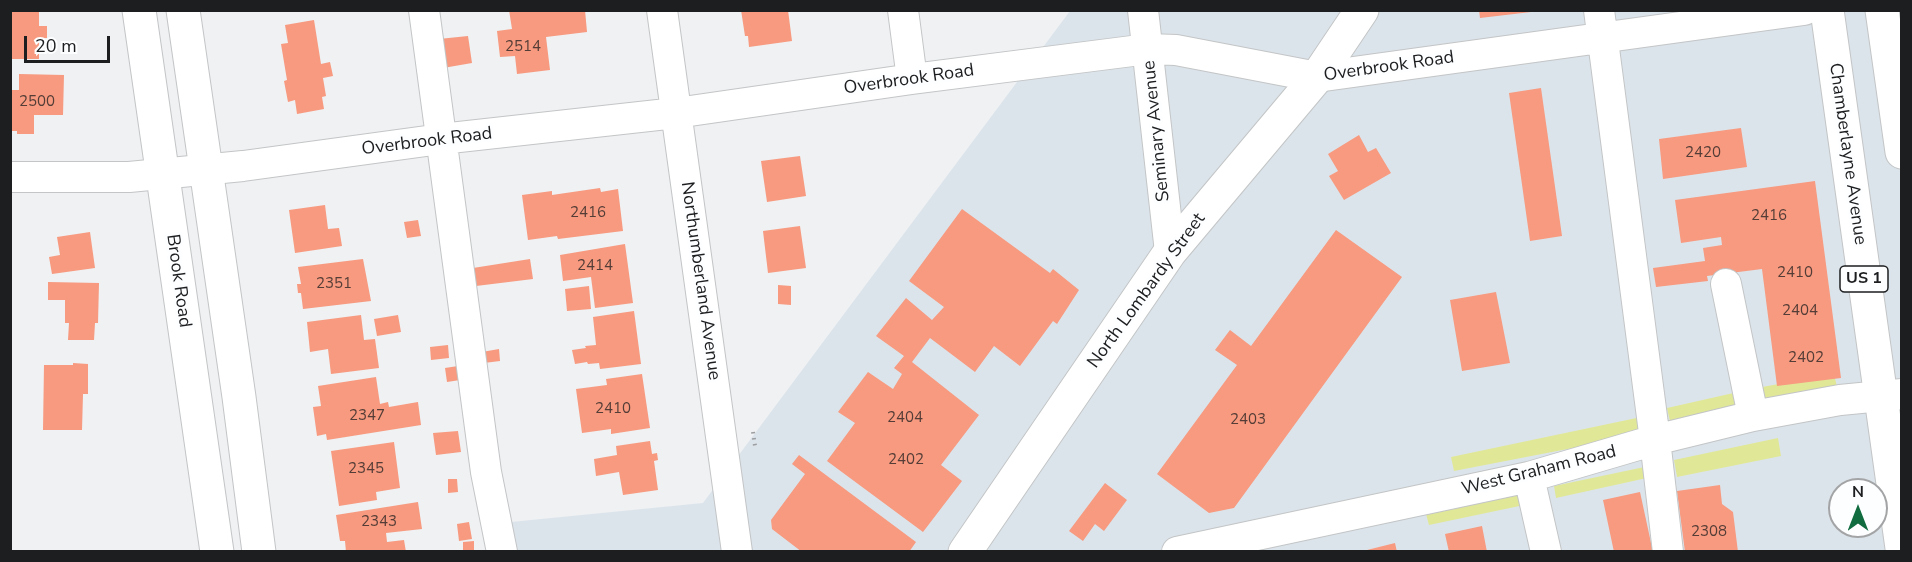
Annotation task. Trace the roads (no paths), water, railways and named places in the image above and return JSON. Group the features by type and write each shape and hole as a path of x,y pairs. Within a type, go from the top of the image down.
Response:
{"main road":[{"name":"Brook Road","path":"139,10 217,552"},
{"path":"183,10 259,552"},
{"name":"North Lombardy Street","path":"965,552 1170,252 1317,77 1362,10"},
{"name":"Chamberlayne Avenue","path":"1827,10 1891,395 1902,548"},
{"path":"1882,10 1896,71 1902,152"}],"street":[{"path":"424,10 486,472 502,552"},
{"name":"Northumberland Avenue","path":"662,10 737,552"},
{"path":"903,10 912,79"},
{"name":"Seminary Avenue","path":"1143,10 1170,252"},
{"name":"Overbrook Road","path":"10,177 129,177 206,170 441,139 676,113 912,79 1148,49 1176,50 1317,77 1601,24 1804,10"},
{"path":"1601,24 1668,552"},
{"path":"1726,284 1753,416"},
{"name":"West Graham Road","path":"1177,552 1529,477 1655,440 1753,416 1840,400 1891,395"},
{"path":"1529,477 1546,552"}]}
